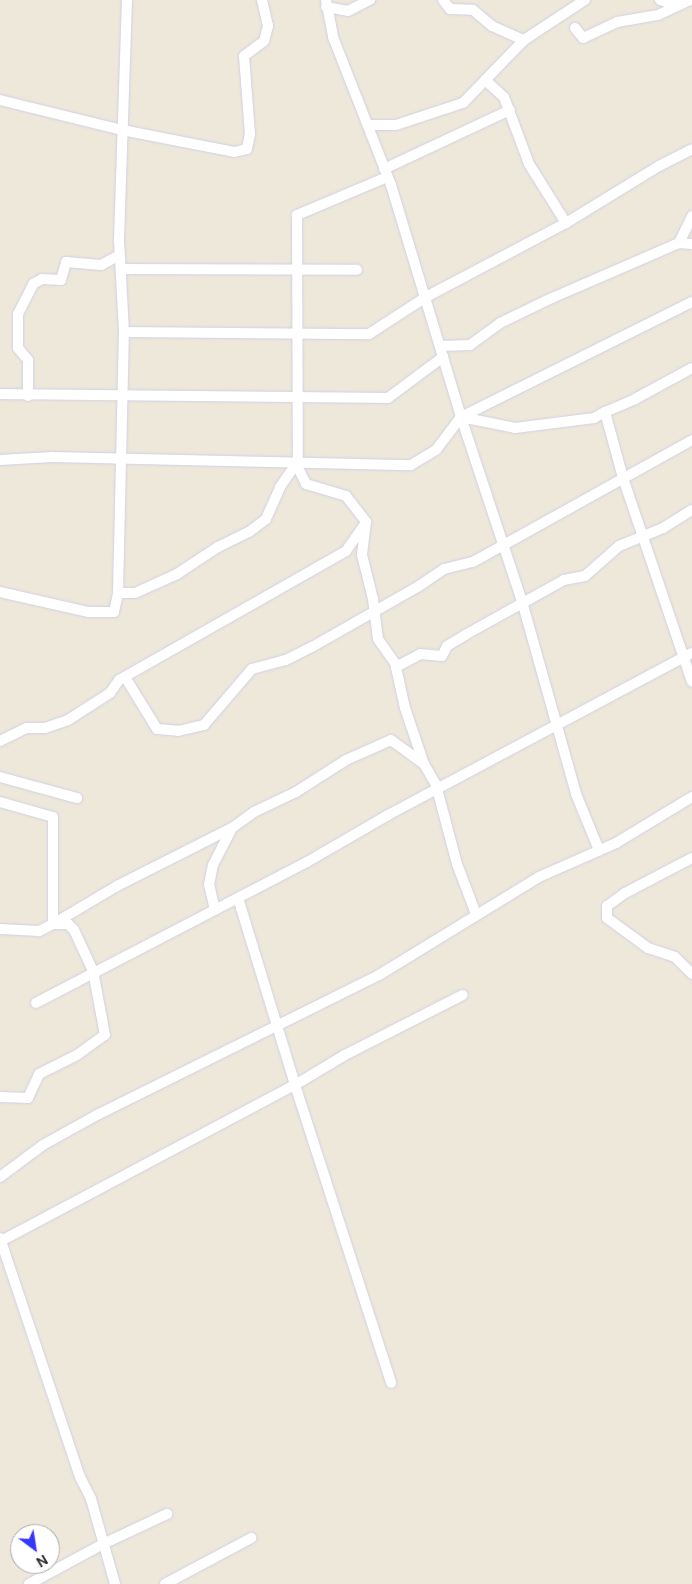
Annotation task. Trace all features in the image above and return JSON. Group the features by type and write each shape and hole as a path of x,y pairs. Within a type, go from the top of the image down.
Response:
{"street":[{"path":"0,592 89,612 114,612 118,593 123,460 124,332 120,255 127,0"},
{"path":"0,100 122,130 234,152 247,149 250,134 244,56 264,41 268,26 262,0"},
{"path":"370,0 348,10 326,4 333,37 386,173 412,263 426,297 461,417 523,605 555,727 576,794 599,850"},
{"path":"443,0 450,9 473,10 492,26 524,40"},
{"path":"368,125 396,125 456,106 466,100 524,40 585,0"},
{"path":"660,0 676,5"},
{"path":"575,28 583,38 617,22 658,15 690,0"},
{"path":"485,80 504,97 529,164 566,223"},
{"path":"476,914 436,792 433,777 424,764 404,708 396,667 378,639 362,555 366,522 346,496 306,484 301,478 297,462 296,399 297,215 386,173 510,110"},
{"path":"124,332 297,335 369,334 426,297 566,223 659,166 692,149"},
{"path":"679,243 692,216"},
{"path":"0,394 28,396 296,399 388,398 442,351 470,345 500,323 679,243 692,244"},
{"path":"28,396 28,360 18,348 18,314 33,284 42,279 61,280 66,262 101,266 120,255"},
{"path":"121,269 357,270"},
{"path":"0,460 52,457 411,465 436,450 461,417 692,302"},
{"path":"461,417 515,428 594,418 635,400 692,368"},
{"path":"605,412 623,478 692,682"},
{"path":"124,677 157,730 178,731 204,725 220,710 252,669 286,660 374,611 444,568 473,562 692,440"},
{"path":"118,593 135,593 177,574 218,547 249,532 266,520 280,487 297,462"},
{"path":"396,667 420,654 442,656 453,642 523,605 564,580 585,576 620,546 692,510"},
{"path":"0,741 27,728 45,728 68,720 110,694 124,677 346,550 366,522"},
{"path":"36,1003 93,971 238,898 436,792 682,656 692,653"},
{"path":"0,929 39,930 52,924 117,886 232,828 254,812 296,792 346,760 391,740 424,764"},
{"path":"0,777 77,798"},
{"path":"0,1177 43,1145 99,1114 379,975 538,877 599,850 662,818 692,797"},
{"path":"0,802 54,817 52,924"},
{"path":"215,910 209,885 213,865 232,828"},
{"path":"692,858 625,892 607,906 607,918 648,948 675,957 692,974"},
{"path":"238,898 276,1026 391,1383"},
{"path":"0,1097 28,1098 38,1074 77,1055 105,1035 93,971 74,930 68,924 52,924"},
{"path":"115,1584 102,1544 91,1500 80,1477 0,1239 295,1085 345,1055 463,995"},
{"path":"29,1584 102,1544 167,1514"},
{"path":"165,1584 251,1538"}]}
